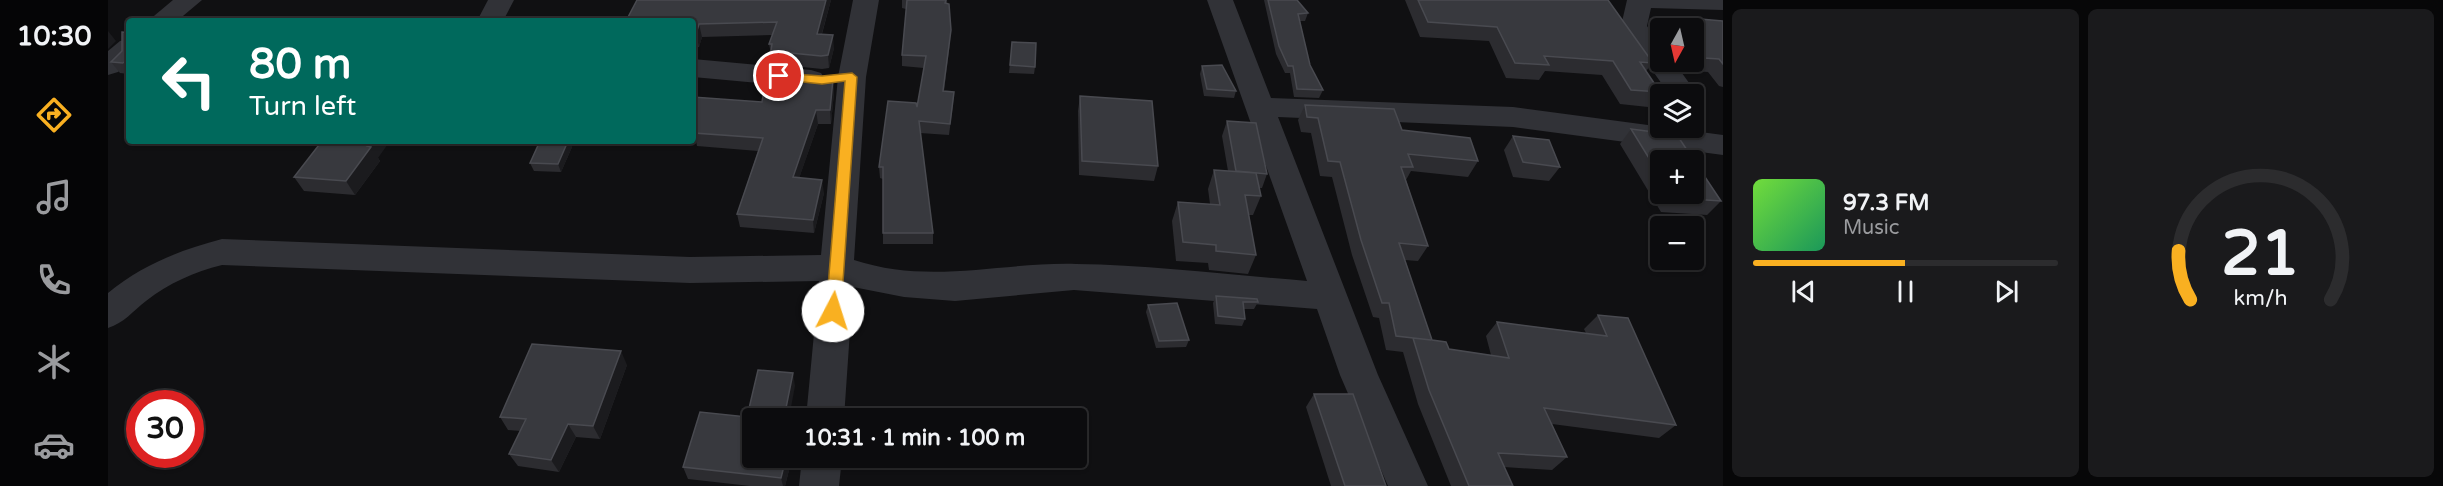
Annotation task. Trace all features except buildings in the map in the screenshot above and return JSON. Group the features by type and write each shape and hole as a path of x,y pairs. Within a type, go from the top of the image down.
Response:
{"street":[{"path":"165,18 189,0"},
{"path":"492,18 501,0"},
{"path":"826,408 852,77 866,0"},
{"path":"1220,0 1359,375 1408,486"},
{"path":"1676,84 1634,26 1641,0 1723,2"},
{"path":"108,66 126,50"},
{"path":"696,68 822,80 852,77"},
{"path":"1258,107 1513,117 1722,146"},
{"path":"1704,122 1722,146"},
{"path":"108,314 142,283 184,261 222,252 690,270 837,268 861,276 904,284 955,287 1074,277 1330,296"},
{"path":"819,486 821,468"}],"route":[{"path":"779,76 822,80 852,77 833,311"}]}
